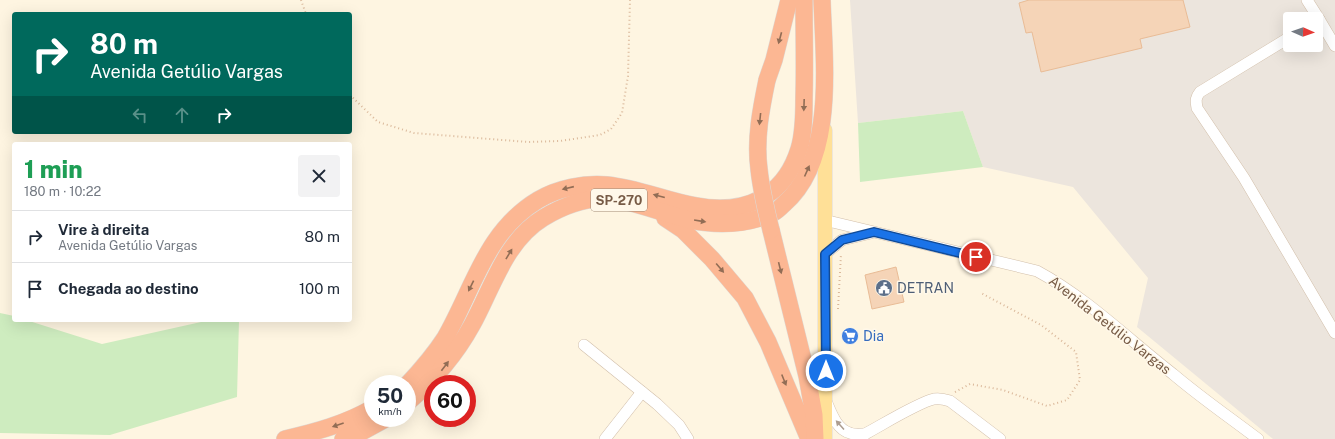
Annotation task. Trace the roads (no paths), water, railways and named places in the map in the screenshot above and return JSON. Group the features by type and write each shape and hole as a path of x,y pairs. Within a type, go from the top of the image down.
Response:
{"highway":[{"path":"789,0 776,53 767,80 762,105 758,137 759,168 771,230 807,376 814,415 815,439"},
{"name":"SP-270","path":"416,376 428,363 445,337 488,251 502,231 519,213 539,199 563,189 585,185 607,185 627,188 696,206 713,208 732,208 753,204 770,195 782,181 792,165 799,148 804,113 804,0"},
{"name":"SP-270","path":"416,396 445,367 471,326 510,251 524,233 540,220 560,208 577,202 596,199 619,200 632,202 692,220 717,224 750,221 774,213 798,190 812,159 821,125 824,75 822,0"},
{"path":"648,207 683,230 712,259 745,298 768,342 809,439"},
{"path":"285,439 314,433 353,420 364,413"},
{"path":"343,439 358,434 370,427"}],"main road":[{"name":"SP-270","path":"824,75 826,401"},
{"path":"825,439 826,401"}],"street":[{"path":"1307,0 1313,12"},
{"path":"1323,29 1335,46"},
{"path":"1283,41 1200,92 1196,97 1197,108 1244,178 1335,332"},
{"name":"Avenida Getúlio Vargas","path":"824,220 1037,271 1043,274 1060,283 1173,374 1258,439"},
{"name":"Avenida Getúlio Vargas","path":"825,254 842,240 874,232"},
{"path":"584,344 679,425 688,439"},
{"path":"605,439 642,392"},
{"path":"826,401 838,425 842,429 849,433 863,437 916,407 933,399 939,399 950,401 1000,439"}],"place":[{"name":"DETRAN","path":"884,288"},
{"name":"Dia","path":"850,336"}]}
